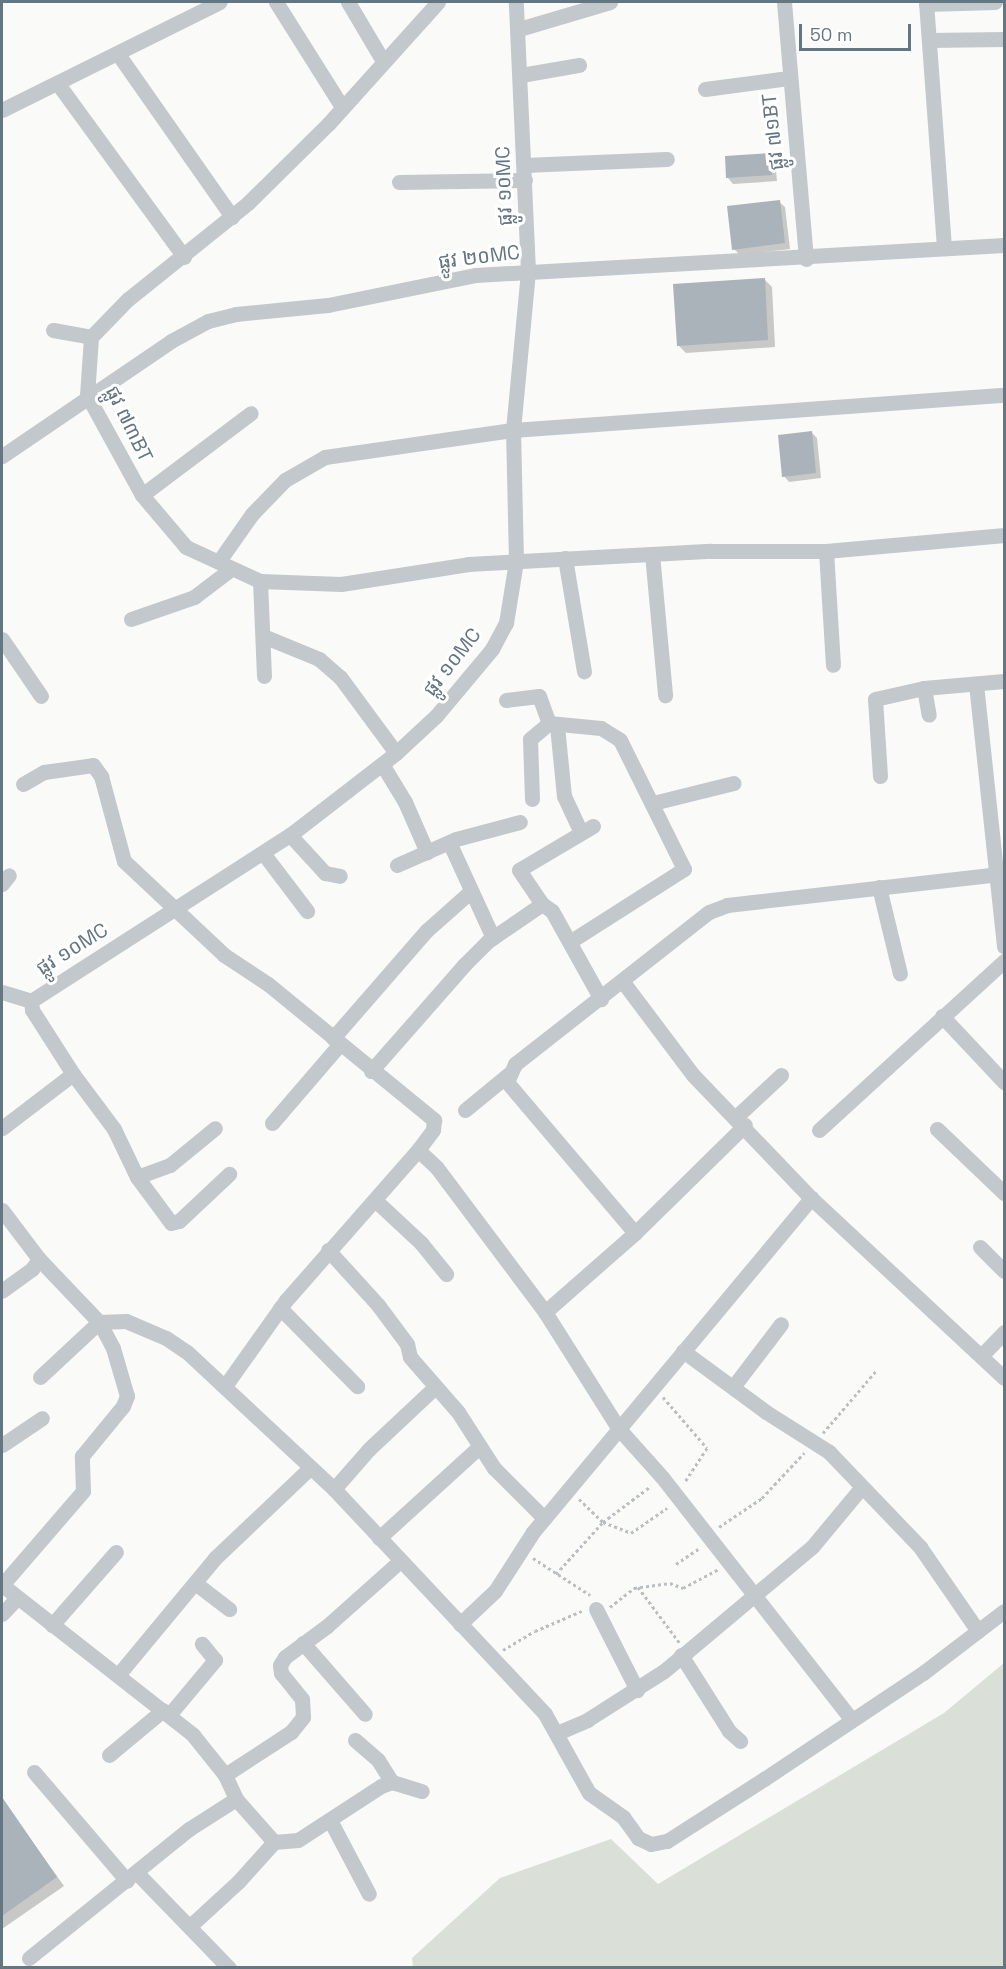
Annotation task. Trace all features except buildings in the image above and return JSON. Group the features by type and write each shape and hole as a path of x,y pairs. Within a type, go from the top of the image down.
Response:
{"street":[{"path":"2,110 220,2"},
{"path":"276,2 342,106"},
{"path":"348,2 383,61"},
{"path":"53,330 91,337 128,299 232,217 342,106 438,2"},
{"name":"ផ្លូវ ១០MC","path":"5,997 32,1001 290,835 396,753 436,716 492,649 506,624 516,561 513,430 528,271 519,28 516,2"},
{"path":"519,28 610,2"},
{"name":"ផ្លូវ ៧១BT","path":"784,2 788,78 806,259"},
{"path":"944,248 926,3 995,2"},
{"path":"928,40 1005,39"},
{"path":"118,54 232,217"},
{"path":"521,75 579,66"},
{"path":"705,89 788,78"},
{"path":"58,84 184,257"},
{"path":"399,182 525,173 667,159"},
{"name":"ផ្លូវ ២០MC","path":"2,456 87,395 208,321 236,314 328,305 476,275 806,259 1005,245"},
{"name":"ផ្លូវ ៧៣BT","path":"91,337 87,395 142,495 186,547 260,581 342,584 424,568 516,561 652,554 826,551 1005,535"},
{"path":"131,619 194,597 225,565 252,514 285,480 305,465 324,457 513,430 1005,394"},
{"path":"142,495 250,412"},
{"path":"826,551 833,665"},
{"path":"652,554 665,695"},
{"path":"565,558 584,671"},
{"path":"260,581 264,676"},
{"path":"263,636 319,659 340,676 396,753"},
{"path":"2,639 41,696"},
{"path":"880,776 875,699 924,688 1005,681"},
{"path":"976,684 1005,947"},
{"path":"924,688 929,715"},
{"path":"506,700 539,696 553,725 564,796 587,829 519,870 542,904 552,911 571,941 601,999"},
{"path":"532,799 530,739 553,725 609,731 620,740 684,869 571,941"},
{"path":"382,764 401,793 427,852"},
{"path":"23,784 44,772 93,765 101,776 124,861 224,955 268,984 371,1071 434,1120 433,1130 418,1150 376,1201 328,1251 280,1308 225,1386"},
{"path":"653,803 734,783"},
{"path":"398,864 498,825 520,822"},
{"path":"290,835 325,873 340,876"},
{"path":"450,844 493,938"},
{"path":"263,853 307,911"},
{"path":"465,1110 508,1074 515,1064 624,982 709,912 727,905 997,873"},
{"path":"879,887 900,974"},
{"path":"272,1123 426,931 470,892"},
{"path":"371,1071 464,965 493,938 542,904"},
{"path":"819,1130 1005,961"},
{"path":"624,982 693,1075 811,1198 892,1277 982,1355 1005,1378"},
{"path":"32,1001 32,1010 73,1074 114,1129 137,1177 171,1223 178,1221 229,1174"},
{"path":"942,1016 1005,1082"},
{"path":"2,1128 73,1074"},
{"path":"508,1074 507,1082 634,1233"},
{"path":"545,1312 634,1233 740,1122 781,1075"},
{"path":"137,1177 170,1166 215,1128"},
{"path":"937,1129 1005,1193"},
{"path":"418,1150 437,1168 545,1312 619,1429 662,1477 851,1719"},
{"path":"460,1624 495,1591 544,1518 811,1198"},
{"path":"376,1201 421,1243 446,1274"},
{"path":"2,1210 39,1258 99,1322 125,1382 123,1406 82,1456 83,1491 2,1585 16,1599 166,1712 207,1750 225,1775 236,1799 274,1842"},
{"path":"980,1247 1005,1271"},
{"path":"328,1251 378,1305 435,1387 469,1427 479,1447 494,1468 544,1518"},
{"path":"2,1291 32,1269 39,1258"},
{"path":"280,1308 357,1386"},
{"path":"40,1377 99,1322 126,1321 166,1338 225,1386 334,1489 545,1714 557,1733 573,1770 589,1793 623,1817 639,1838 651,1844 667,1841 923,1673 1005,1611"},
{"path":"733,1387 781,1324"},
{"path":"982,1355 1005,1332"},
{"path":"683,1351 829,1452 920,1548 978,1631"},
{"path":"334,1489 369,1449 435,1387"},
{"path":"2,1445 42,1418"},
{"path":"379,1538 479,1447"},
{"path":"118,1675 214,1558 310,1468"},
{"path":"557,1733 637,1690 683,1653 813,1547 861,1488"},
{"path":"52,1625 116,1552"},
{"path":"225,1775 291,1732 303,1717 302,1699 280,1665 400,1561"},
{"path":"195,1582 229,1609"},
{"path":"2,1614 16,1599"},
{"path":"596,1609 637,1690"},
{"path":"303,1643 365,1713"},
{"path":"109,1755 166,1712 215,1660 202,1644"},
{"path":"683,1653 729,1731 740,1741"},
{"path":"355,1740 378,1760 392,1782"},
{"path":"34,1772 131,1877 190,1926 229,1968"},
{"path":"190,1926 238,1882 274,1842 298,1840 331,1822 381,1786 392,1782 422,1791"},
{"path":"29,1958 82,1911 131,1877 189,1828 236,1799"},
{"path":"331,1822 369,1894"}],"path":[{"path":"676,1564 762,1498 876,1371"},
{"path":"568,1489 603,1522 631,1533 675,1496 689,1479 707,1448 654,1386"},
{"path":"556,1574 603,1522 662,1477"},
{"path":"521,1550 591,1595 596,1609"},
{"path":"638,1587 683,1653"}],"shaded area":[{"path":"1004,1663 1004,1967 413,1967 412,1958 500,1878 611,1839 658,1884 944,1713"}]}
